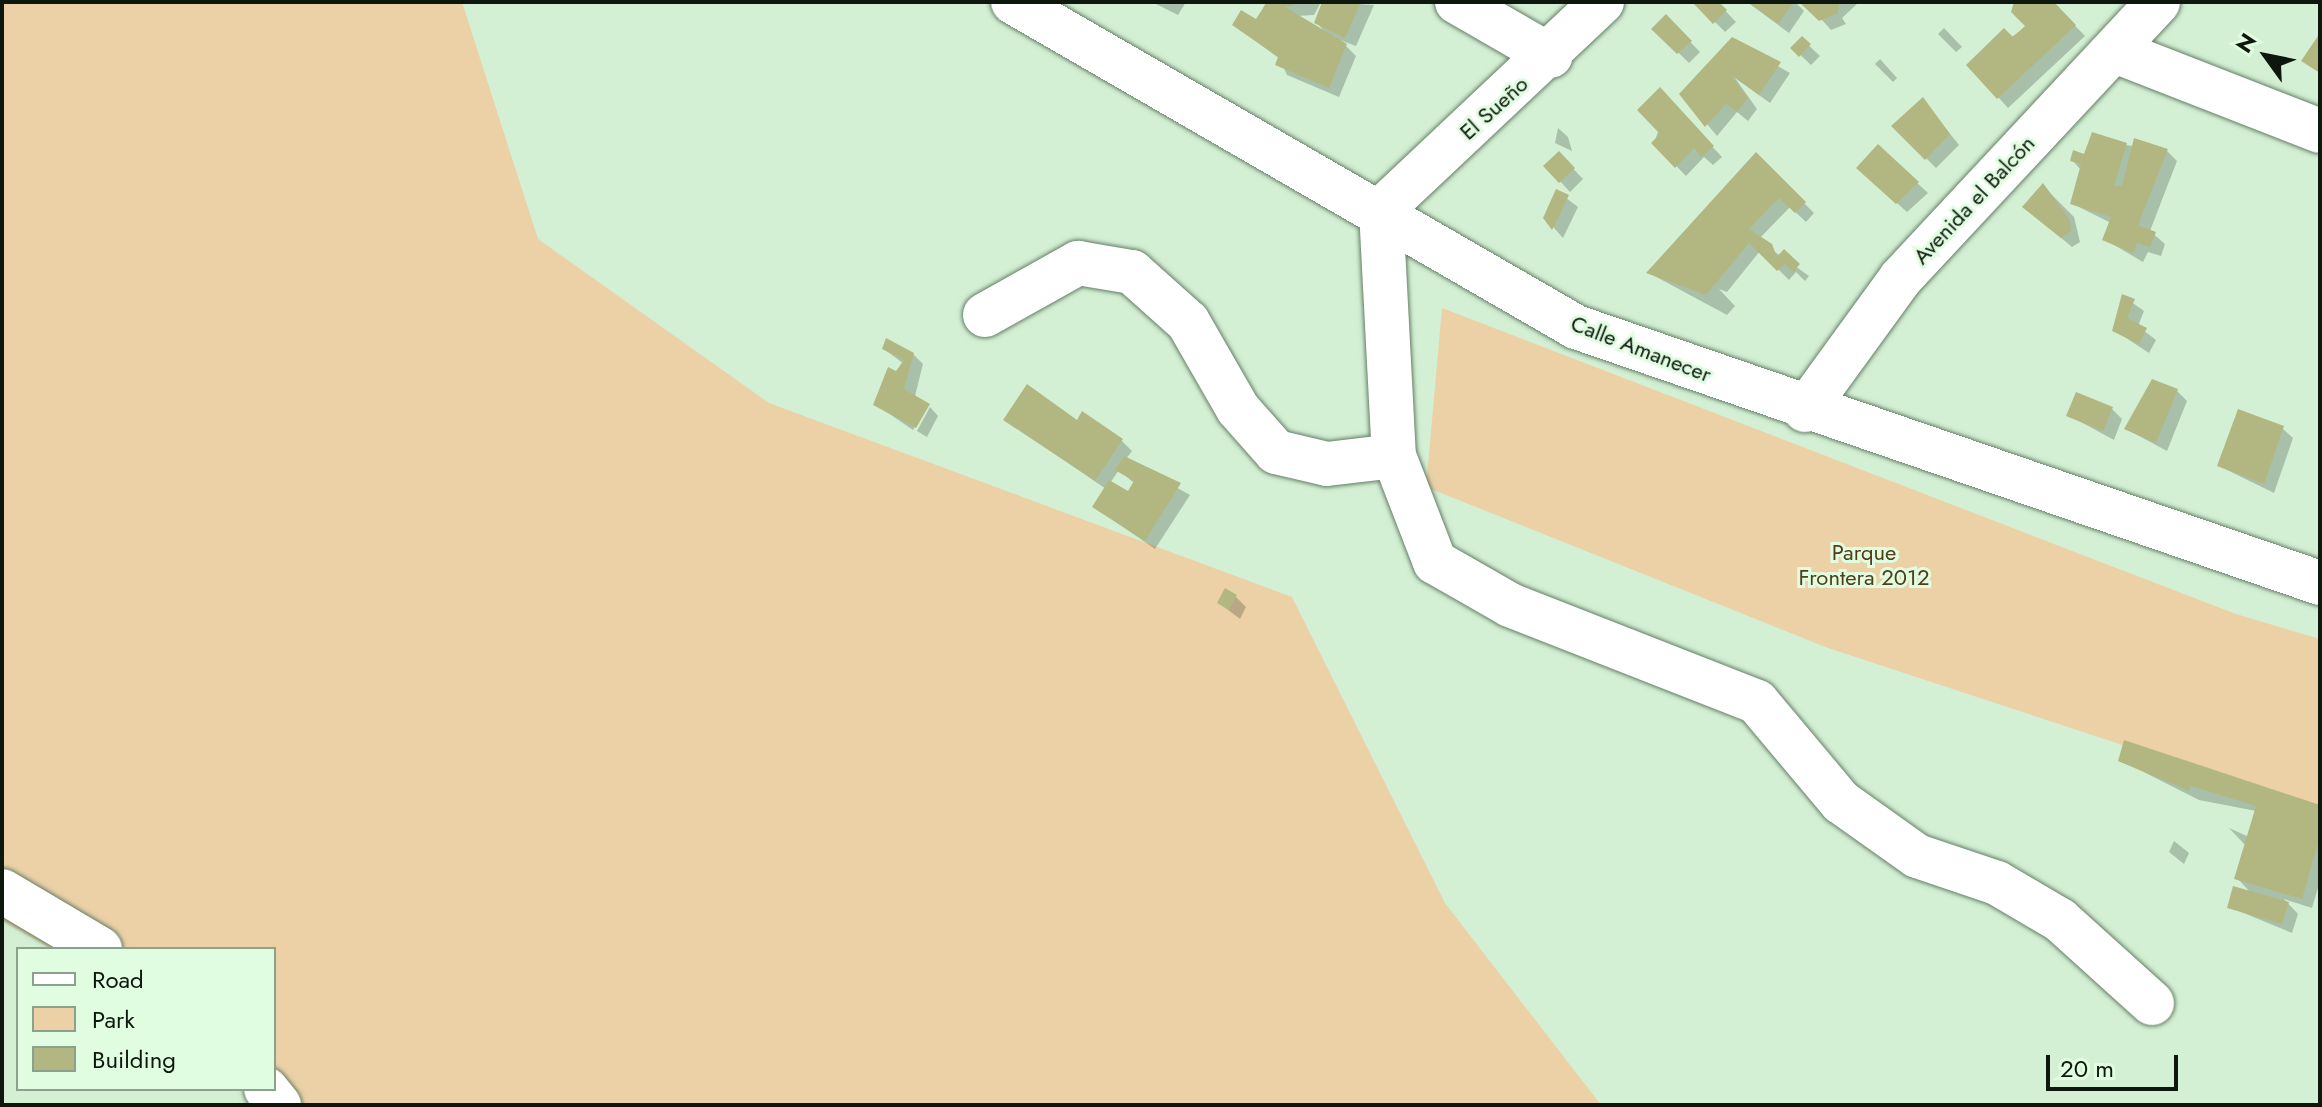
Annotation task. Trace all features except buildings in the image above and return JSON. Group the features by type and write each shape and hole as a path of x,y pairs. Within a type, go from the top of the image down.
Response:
{"main road":[{"name":"Calle Amanecer","path":"1013,2 1381,210 1576,327 1805,410 2320,583"},
{"path":"1457,2 1551,56"},
{"name":"El Sueño","path":"1381,210 1551,56 1602,2"},
{"name":"Avenida el Balcón","path":"1805,410 1901,278 2158,2"},
{"path":"2115,51 2320,131"},
{"path":"1381,210 1394,456 1435,562 1510,605 1757,702 1841,802 1917,856 1997,883 2060,920 2152,1003"},
{"path":"985,315 1078,263 1132,272 1188,322 1238,409 1276,452 1327,464 1394,456"},
{"path":"2,891 97,947"}],"green space":[{"path":"2,2 462,2 538,239 769,403 1292,597 1445,903 1601,1105 306,1105 276,1082 276,947 48,947 2,921"},
{"name":"Parque Frontera 2012","path":"1442,308 2236,614 2320,639 2320,810 1828,648 1426,487"}]}
